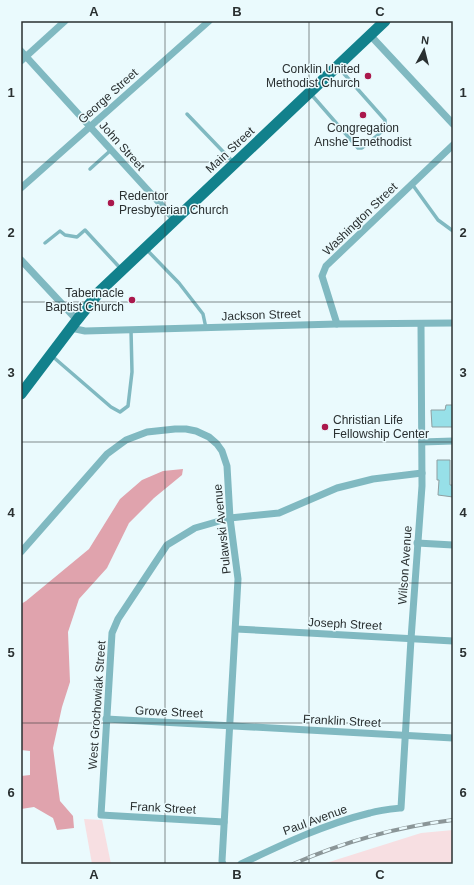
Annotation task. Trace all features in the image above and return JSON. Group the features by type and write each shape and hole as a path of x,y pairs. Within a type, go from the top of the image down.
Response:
{"main road":[{"name":"Main Street","path":"22,390 100,291 385,21"}],"street":[{"path":"23,56 64,21"},
{"name":"George Street","path":"21,188 209,21"},
{"path":"370,35 453,124"},
{"name":"John Street","path":"23,56 175,220"},
{"name":"Washington Street","path":"337,324 322,276 326,266 453,145"},
{"path":"21,260 74,324"},
{"name":"Jackson Street","path":"74,324 85,331 337,324 453,323"},
{"name":"Wilson Avenue","path":"401,808 404,735 422,486 421,324"},
{"name":"Pulawski Avenue","path":"21,552 107,454 126,440 148,432 186,429 196,431 209,437 222,451 227,466 230,518 238,579 231,726 224,822 223,864"},
{"path":"422,442 453,441"},
{"name":"West Grochowiak Street","path":"100,815 112,633 118,619 167,544 194,528 230,518 279,513 337,488 373,479 422,473"},
{"path":"417,543 453,545"},
{"name":"Joseph Street","path":"236,629 453,641"},
{"name":"Grove Street","path":"106,719 231,726"},
{"name":"Franklin Street","path":"231,726 453,738"},
{"name":"Paul Avenue","path":"241,864 289,841 339,822 371,812 401,808"},
{"name":"Frank Street","path":"100,815 224,822"}],"lane":[{"path":"309,93 358,148 362,148 384,128 385,120 337,66"},
{"path":"187,114 235,163"},
{"path":"90,169 111,150"},
{"path":"412,184 438,220 453,231"},
{"path":"45,243 60,231 65,235 77,237 85,230 122,270"},
{"path":"146,248 178,282 204,314 206,328"},
{"path":"51,355 111,407 120,412 128,406 132,372 131,330"}],"shaded area":[{"path":"183,469 182,475 154,498 129,523 107,568 79,599 68,632 70,682 62,707 53,748 60,801 73,816 74,828 57,830 53,818 34,807 21,809 21,776 30,775 30,751 21,750 21,604 89,549 120,499 142,480 163,471"},
{"path":"84,819 102,820 111,864 92,864"},
{"path":"453,830 453,864 323,864 421,833"}],"building":[{"path":"446,405 453,405 453,427 432,427 431,410 445,410"},
{"path":"437,460 450,460 450,485 453,485 453,497 438,495 439,480 437,480"}],"railway":[{"path":"293,864 332,848 371,836 453,820"}],"place":[{"name":"Conklin United Methodist Church","path":"368,76"},
{"name":"Congregation Anshe Emethodist","path":"363,115"},
{"name":"Redentor Presbyterian Church","path":"111,203"},
{"name":"Tabernacle Baptist Church","path":"132,300"},
{"name":"Christian Life Fellowship Center","path":"325,427"}]}
